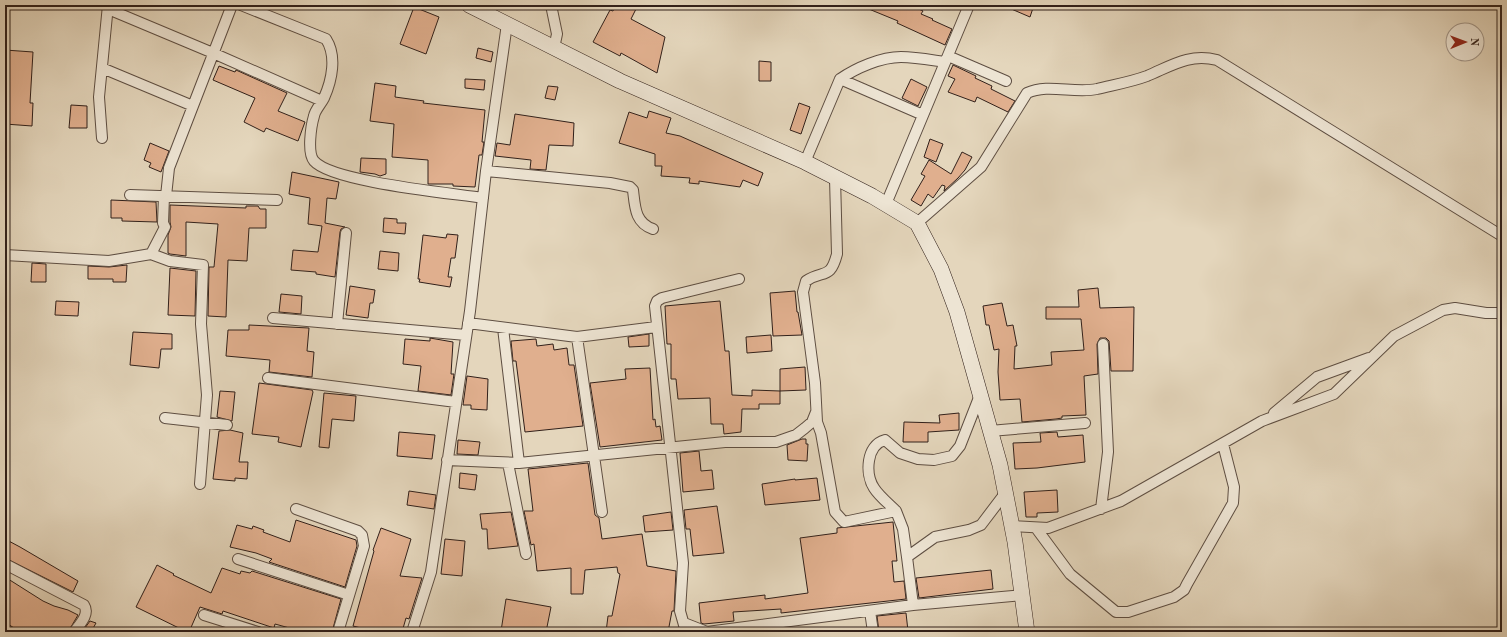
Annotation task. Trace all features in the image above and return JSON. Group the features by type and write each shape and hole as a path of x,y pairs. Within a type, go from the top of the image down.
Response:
{"street":[{"path":"151,254 165,227 163,222 167,173 232,5"},
{"path":"241,5 326,40 330,47 333,59 330,83 314,115 310,141 311,155 314,162 335,174 364,180 483,198"},
{"path":"469,5 627,84 805,162 886,204 916,222 941,269 957,312 1000,466 1012,526 1023,595 1027,632"},
{"path":"551,5 557,34 554,48"},
{"path":"886,204 969,5"},
{"path":"102,138 99,98 108,7 322,101"},
{"path":"412,632 429,583 468,323 486,171 507,24"},
{"path":"805,162 840,79 855,71 894,57 947,59 1006,81"},
{"path":"916,222 981,167 1027,93 1039,89 1078,91 1094,90 1147,76 1179,61 1209,58 1217,60 1502,236"},
{"path":"102,68 193,106"},
{"path":"840,79 923,115"},
{"path":"486,171 610,183 630,187 633,190 638,217 643,224 653,229"},
{"path":"834,178 837,254 834,266 827,273 806,281 803,292 815,383 816,412 833,507 839,518 844,522 896,511"},
{"path":"130,195 277,200"},
{"path":"337,324 346,233"},
{"path":"5,255 109,261 151,254 170,261 203,265 201,324 207,395 200,484"},
{"path":"739,279 662,298 657,300 655,306 669,448 683,563 680,611 685,628 707,632 913,605 1023,595"},
{"path":"1270,416 1334,394 1394,336 1447,309 1455,308 1486,313 1502,313"},
{"path":"273,318 466,336"},
{"path":"468,323 576,337 656,327"},
{"path":"503,328 519,463"},
{"path":"576,337 602,512"},
{"path":"1102,508 1108,452 1103,344"},
{"path":"1012,526 1036,528 1054,526 1127,498 1270,416 1318,377 1373,357"},
{"path":"268,378 456,402"},
{"path":"913,605 903,529 896,511 873,488 868,462 872,450 880,441 885,440 900,453 918,459 934,460 952,456 960,446 980,395"},
{"path":"448,460 519,463 725,442 776,442 796,435 812,422 816,412"},
{"path":"165,418 228,425"},
{"path":"990,431 1085,423"},
{"path":"1036,528 1070,574 1116,612 1128,612 1174,597 1184,590 1233,503 1234,487 1223,444"},
{"path":"508,463 526,554"},
{"path":"907,557 935,537 969,530 981,525 1006,492"},
{"path":"296,509 358,531 362,535 364,546 338,632"},
{"path":"238,559 349,595"},
{"path":"5,564 84,605 86,614 74,632"},
{"path":"870,611 873,632"},
{"path":"204,615 244,630 258,632"}],"building":[{"path":"615,5 638,5 631,19 665,37 657,73 621,53 620,56 593,42 610,10 613,11"},
{"path":"859,5 910,5 923,11 921,14 952,29 945,45 897,23 898,21"},
{"path":"1002,5 1034,5 1030,17"},
{"path":"414,7 439,17 426,54 400,44"},
{"path":"478,48 493,52 491,62 476,58"},
{"path":"5,50 33,52 30,103 33,103 32,126 5,124"},
{"path":"759,61 771,62 771,81 759,81"},
{"path":"953,65 976,76 975,78 992,86 991,89 1015,101 1008,112 977,97 975,102 948,92 955,79 948,76"},
{"path":"219,66 235,72 236,70 287,93 278,111 305,122 298,141 266,128 264,132 244,122 255,98 213,80"},
{"path":"465,79 485,80 484,90 465,88"},
{"path":"911,79 927,87 918,106 902,98"},
{"path":"375,83 396,86 395,97 424,101 423,103 485,110 482,142 484,142 482,155 479,155 475,187 453,186 453,184 428,184 428,160 392,157 394,124 370,121"},
{"path":"548,86 558,87 555,100 545,98"},
{"path":"799,103 810,107 801,134 790,130"},
{"path":"71,105 87,106 87,128 69,128"},
{"path":"649,111 671,118 666,133 680,136 763,173 758,186 743,180 740,187 699,181 699,184 689,183 690,178 661,176 662,166 655,166 655,154 619,143 629,112 647,118"},
{"path":"515,114 574,123 573,146 549,145 546,170 530,169 531,160 495,156 497,143 510,145"},
{"path":"930,139 943,144 936,162 924,157"},
{"path":"150,143 169,151 161,172 149,167 151,163 144,160"},
{"path":"962,152 972,157 965,170 958,178 944,191 945,186 942,185 933,198 928,194 921,206 911,200 925,176 921,174 929,160 951,174"},
{"path":"361,158 386,159 386,174 380,176 360,172"},
{"path":"292,172 339,182 336,199 327,198 325,223 345,227 341,229 340,232 335,277 316,274 316,272 291,270 293,250 318,252 322,226 308,224 310,198 289,194"},
{"path":"111,200 156,202 157,222 122,221 122,218 111,218"},
{"path":"170,205 246,208 246,206 258,206 260,209 266,209 266,228 249,228 247,261 228,260 226,317 208,316 209,267 214,267 218,224 186,222 186,256 170,254 168,253 168,235 171,227"},
{"path":"384,218 397,219 397,223 406,223 405,234 383,232"},
{"path":"447,234 458,235 455,258 451,258 448,277 452,277 450,287 419,282 420,279 418,279 423,235 446,238"},
{"path":"380,251 399,253 398,271 378,269"},
{"path":"32,263 46,264 46,282 31,282"},
{"path":"127,265 126,282 113,282 113,279 88,279 88,266 109,267"},
{"path":"170,268 196,271 195,316 168,315"},
{"path":"350,286 375,290 373,303 370,303 368,318 346,315"},
{"path":"1098,288 1100,308 1134,307 1133,371 1111,371 1109,341 1106,338 1100,338 1097,344 1098,374 1084,376 1086,415 1062,416 1062,418 1056,419 1022,422 1020,399 1000,400 998,372 999,349 994,350 989,325 986,325 983,306 1002,303 1007,326 1013,325 1017,346 1015,346 1014,369 1052,365 1051,352 1084,350 1081,319 1046,319 1046,307 1079,307 1078,290"},
{"path":"795,291 797,312 802,335 773,336 770,293"},
{"path":"281,294 302,296 301,314 279,312"},
{"path":"56,301 79,302 78,316 55,315"},
{"path":"720,301 725,351 729,351 732,395 752,396 752,390 780,391 780,404 759,404 759,409 742,409 741,432 724,434 723,424 711,424 710,398 678,399 676,379 671,379 671,344 667,344 665,306"},
{"path":"249,325 309,328 307,351 314,352 312,377 269,372 270,360 226,356 228,330 249,330"},
{"path":"133,332 172,334 172,349 161,349 159,368 130,365"},
{"path":"649,334 649,346 629,347 628,337"},
{"path":"771,335 772,351 747,353 746,337"},
{"path":"430,338 453,342 451,374 454,374 451,395 418,391 421,366 403,364 405,339 430,341"},
{"path":"536,339 537,346 553,344 554,350 567,348 569,365 574,365 583,426 525,432 516,361 513,361 511,341"},
{"path":"805,367 806,390 780,391 780,369"},
{"path":"650,368 653,420 655,419 656,427 660,426 662,440 600,447 590,383 626,379 625,369"},
{"path":"467,376 488,379 487,410 471,409 471,405 463,405"},
{"path":"259,383 312,390 313,392 301,447 278,442 279,437 252,434"},
{"path":"220,391 235,392 232,421 217,417"},
{"path":"324,393 356,396 354,421 332,419 329,448 319,447"},
{"path":"959,413 959,430 928,432 928,442 903,442 904,422 940,423 939,415"},
{"path":"230,430 243,433 239,462 248,462 247,479 235,478 235,481 213,479 219,431"},
{"path":"399,432 435,435 432,459 397,456"},
{"path":"1057,432 1058,437 1083,435 1085,462 1015,469 1013,443 1041,442 1040,433"},
{"path":"802,439 806,439 806,444 808,444 807,461 788,460 787,445"},
{"path":"458,440 480,442 478,455 457,454"},
{"path":"699,451 701,471 712,470 714,489 683,492 680,453"},
{"path":"588,463 595,515 599,518 602,539 642,534 647,566 676,571 674,611 672,611 668,632 606,632 608,616 612,616 620,574 618,573 617,567 585,570 583,594 571,594 571,568 537,571 534,544 531,545 524,511 533,511 528,469"},
{"path":"460,473 477,475 475,490 459,488"},
{"path":"817,478 820,500 765,505 762,484 795,479"},
{"path":"1057,490 1058,512 1037,513 1037,517 1026,517 1024,492"},
{"path":"409,491 436,495 434,509 407,505"},
{"path":"717,506 724,553 693,556 690,529 686,529 684,510"},
{"path":"511,512 518,546 488,549 487,529 482,529 480,514"},
{"path":"671,512 673,530 645,532 643,516"},
{"path":"296,520 356,540 357,546 345,587 269,562 272,559 256,553 230,547 237,525 252,529 253,526 264,530 263,532 290,542"},
{"path":"893,522 897,561 892,561 894,582 904,581 906,599 781,613 781,609 733,612 734,621 701,623 699,603 765,595 765,599 808,593 800,538 837,533 837,528"},
{"path":"381,528 411,539 400,576 422,578 409,619 406,618 402,632 377,632 353,626 374,551 373,550"},
{"path":"5,539 78,581 73,592 5,558"},
{"path":"445,539 465,541 462,576 441,574"},
{"path":"157,565 174,574 173,575 211,593 222,568 240,574 241,571 250,573 252,571 341,599 332,632 292,632 293,629 275,624 274,628 223,611 222,614 200,607 189,632 187,632 136,607"},
{"path":"991,570 993,589 919,598 916,578"},
{"path":"5,577 43,601 78,615 68,632 20,632 5,622"},
{"path":"506,599 551,607 546,632 501,631"},
{"path":"906,613 908,631 879,632 877,616"},
{"path":"90,621 96,623 91,632 82,632"}]}
